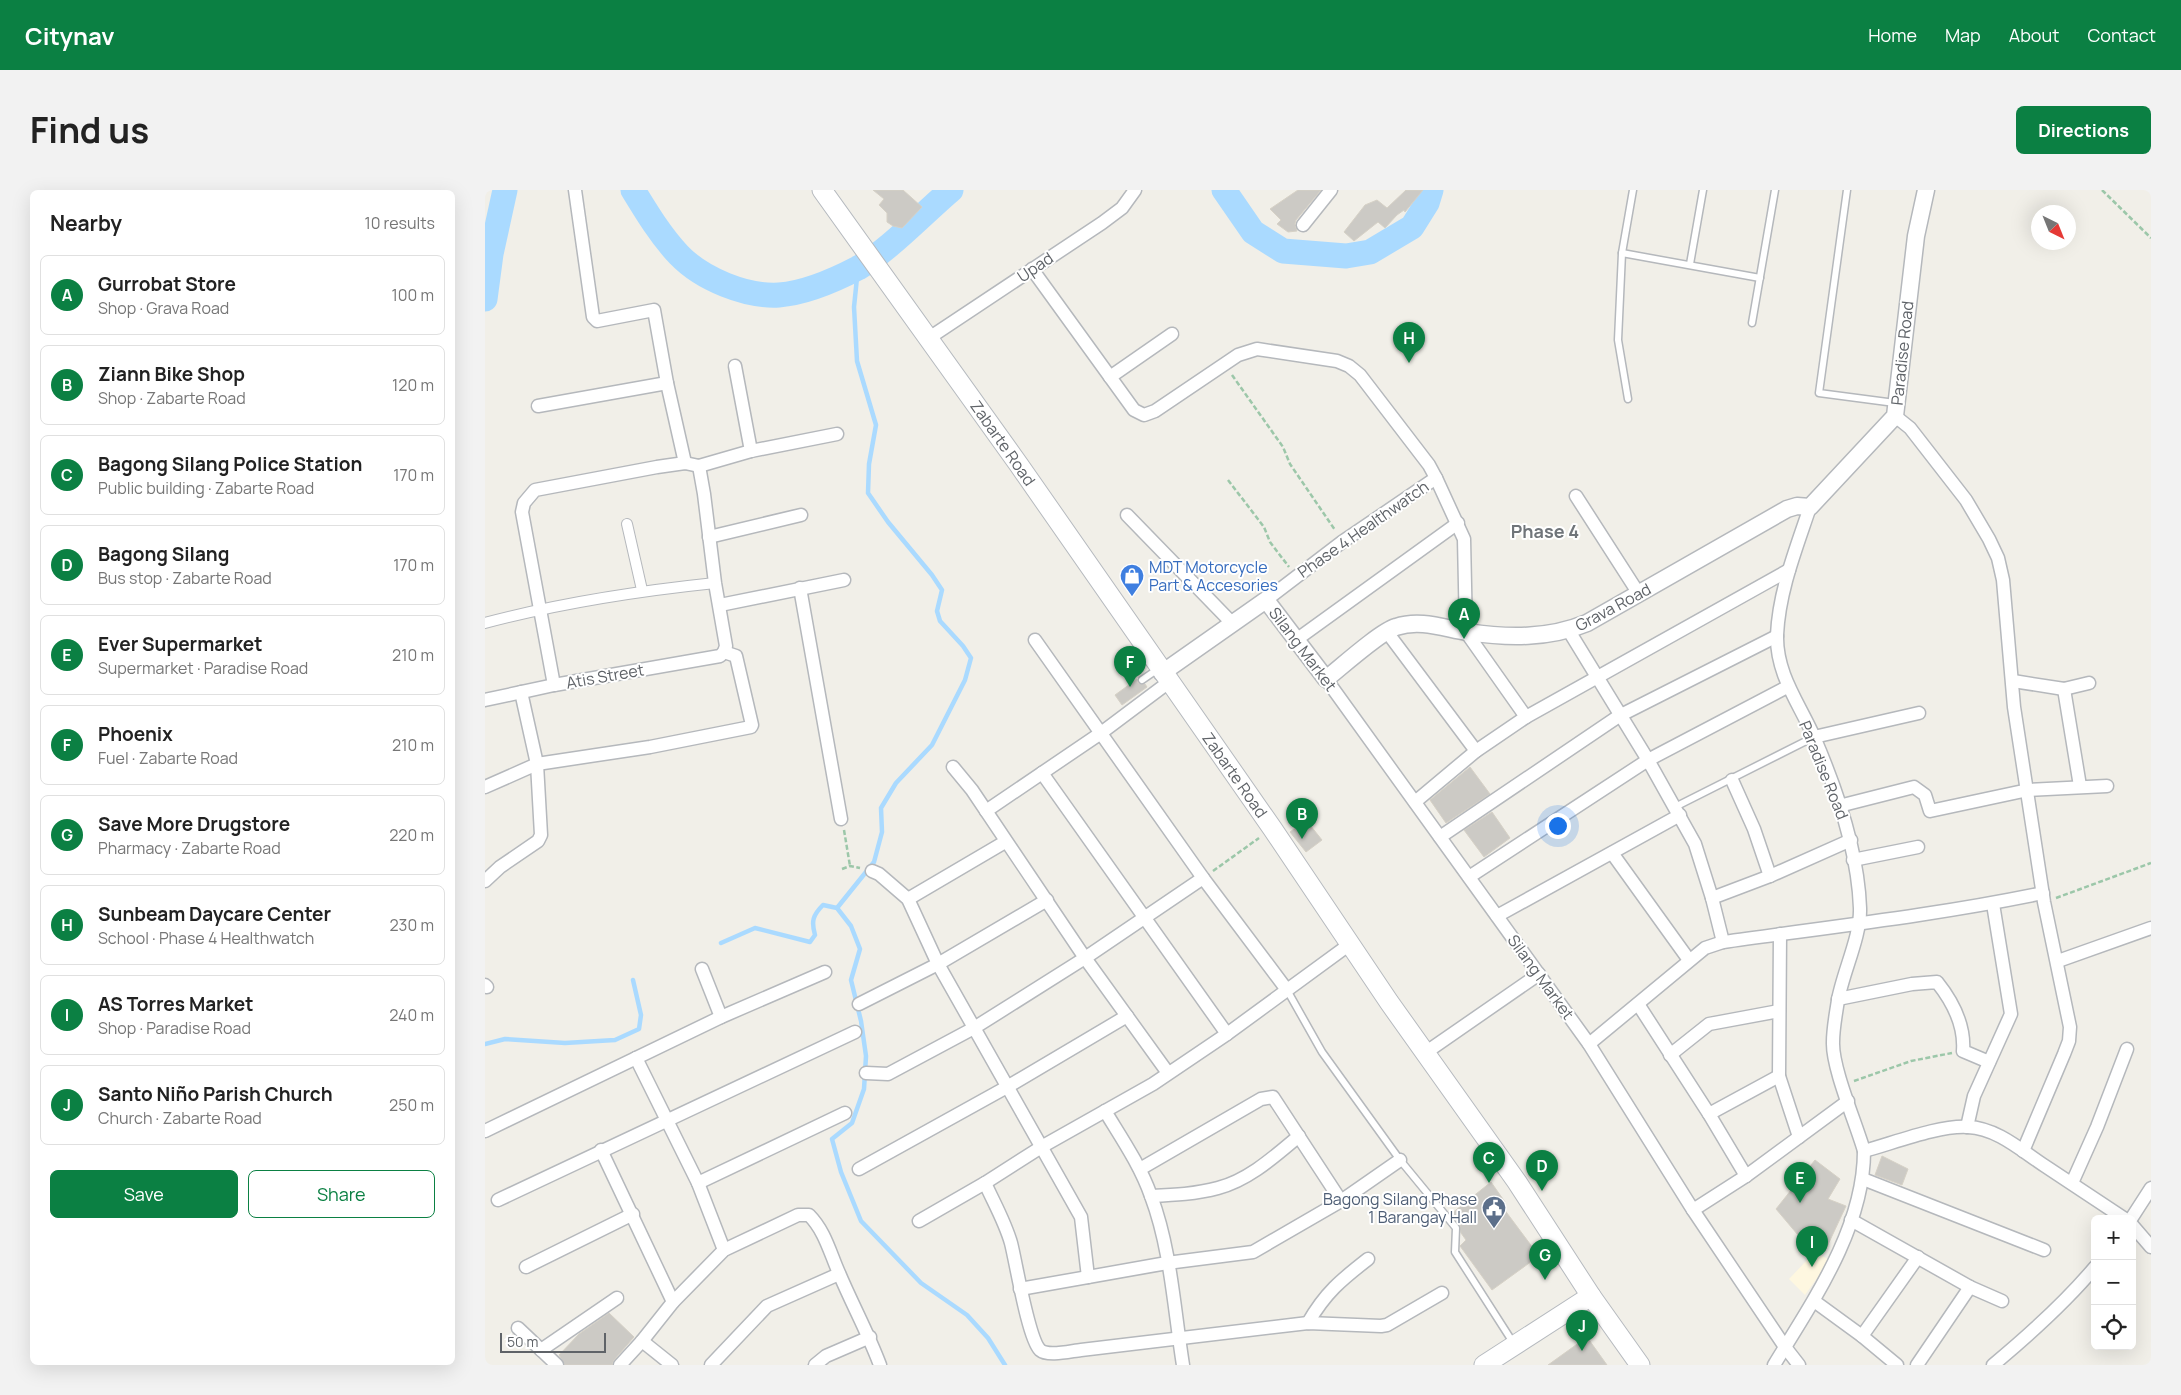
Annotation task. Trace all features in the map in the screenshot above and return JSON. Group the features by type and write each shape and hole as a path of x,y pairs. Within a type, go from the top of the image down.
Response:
{"main road":[{"name":"Zabarte Road","path":"822,190 929,338 1272,828 1425,1053 1517,1182 1591,1296 1640,1365"},
{"path":"1484,1365 1591,1296"}],"street":[{"path":"575,190 593,317 597,320 654,310 667,383 685,463"},
{"name":"Upad","path":"929,338 1122,208 1135,190"},
{"path":"1303,225 1331,190"},
{"name":"Paradise Road","path":"1774,1365 1814,1301 1851,1220 1863,1178 1864,1151 1834,1056 1833,1042 1838,999 1859,925 1860,908 1851,840 1814,737 1787,687 1780,664 1777,636 1780,603 1809,507 1897,410 1910,280 1916,236 1926,190"},
{"path":"1032,269 1134,410 1144,415 1155,411 1224,363 1238,355 1257,349 1337,361 1349,366 1360,375 1434,475 1458,523 1465,545 1466,632 1526,717"},
{"path":"1110,377 1172,334"},
{"path":"735,366 751,451"},
{"path":"537,406 667,383"},
{"path":"1897,410 1966,500 1998,558 2003,580 2014,707 2044,897 2070,1027 2069,1041 2023,1151"},
{"path":"554,685 521,512 524,503 535,490 600,476 685,463 699,466 751,451 837,434"},
{"path":"485,787 537,764 650,747 751,728 752,725 736,656 725,652 726,646 715,582 705,494 699,466"},
{"name":"Phase 4 Healthwatch","path":"1163,674 1434,475"},
{"path":"1576,496 1639,594"},
{"name":"Grava Road","path":"1326,680 1393,627 1409,623 1431,624 1466,632 1508,637 1569,630 1587,623 1639,594 1787,508 1797,506 1809,507"},
{"path":"709,537 801,515"},
{"path":"1127,515 1232,624"},
{"path":"1296,640 1458,523"},
{"path":"627,524 642,590"},
{"path":"1415,802 1477,751 1526,717 1789,570"},
{"path":"720,605 844,580"},
{"path":"485,623 539,610 642,590 715,582"},
{"path":"800,588 841,819"},
{"name":"Silang Market","path":"1266,600 1415,802 1589,1044 1693,1210 1799,1365"},
{"path":"1569,630 1695,844 1712,898 1723,942"},
{"path":"1387,632 1477,751"},
{"path":"1440,837 1619,716 1777,636"},
{"path":"1035,640 1203,878 1287,990"},
{"name":"Atis Street","path":"485,700 554,685 720,656 725,652"},
{"path":"986,811 1101,733 1163,674"},
{"path":"2013,681 2064,689 2089,683"},
{"path":"1469,877 1647,760 1787,687"},
{"path":"2064,689 2080,786"},
{"path":"485,881 501,867 538,841 541,834 537,764 521,692"},
{"path":"1814,737 1919,713"},
{"path":"953,767 986,811 1005,842 1047,900 1085,958 1168,1073"},
{"path":"1042,773 1227,1034"},
{"path":"1732,780 1754,829 1770,876"},
{"path":"1839,806 1914,787 1925,796 1930,811 2028,790 2107,786"},
{"path":"1497,916 1612,853 1677,811"},
{"path":"1712,898 1770,876 1851,840"},
{"path":"908,899 1005,842"},
{"path":"1853,860 1918,847"},
{"path":"1612,853 1689,960"},
{"path":"868,870 879,874 908,899 938,964 1007,1087 1043,1146 1081,1217 1088,1277"},
{"path":"866,1073 888,1074 974,1028 1085,958 1203,878"},
{"path":"1589,1044 1689,960 1705,948 1723,942 1859,925 2044,897"},
{"path":"859,1004 938,964 1047,900"},
{"path":"1967,1127 1974,1096 2009,1019 2011,1009 1993,904"},
{"path":"2057,961 2151,928"},
{"path":"1780,934 1779,1076 1799,1137"},
{"path":"919,1221 1168,1073 1227,1034 1350,944"},
{"path":"702,969 721,1017"},
{"path":"485,1131 721,1017 825,972"},
{"path":"1425,1053 1539,974"},
{"path":"1838,999 1905,985 1937,982 1951,1000 1964,1037 1963,1051 1989,1062"},
{"path":"1638,1004 1709,1114 1746,1176"},
{"path":"1670,1055 1709,1024 1779,1011"},
{"path":"859,1169 1007,1087 1127,1016"},
{"path":"499,1200 601,1150 855,1032"},
{"path":"2072,1183 2097,1127 2127,1049"},
{"path":"636,1058 698,1183 725,1250"},
{"path":"1709,1114 1779,1076"},
{"path":"1140,1169 1267,1097 1273,1097 1341,1201"},
{"path":"1693,1210 1746,1176 1849,1101"},
{"path":"1105,1111 1140,1169 1151,1196 1167,1263 1183,1365"},
{"path":"698,1183 845,1113"},
{"path":"1864,1151 1947,1128 1967,1127 1981,1129 1998,1136 2023,1151 2119,1215"},
{"path":"1151,1196 1199,1192 1219,1188 1237,1181 1280,1152 1299,1136"},
{"path":"601,1150 633,1214 673,1302"},
{"path":"1020,1289 1167,1263 1253,1252 1341,1201 1400,1160"},
{"path":"1863,1178 2044,1250"},
{"path":"985,1183 1006,1229 1020,1289 1035,1340 1042,1351 1050,1353 1307,1323 1387,1325 1442,1293"},
{"path":"2134,1215 2151,1188"},
{"path":"526,1267 633,1214"},
{"path":"620,1365 643,1341 673,1302 725,1250 798,1215 809,1216 819,1225 839,1274 870,1337 880,1365"},
{"path":"1851,1220 1970,1287 2001,1301"},
{"path":"2136,1230 2151,1247"},
{"path":"1862,1336 1918,1257"},
{"path":"1307,1323 1320,1301 1368,1259"},
{"path":"1993,1365 2027,1336 2091,1272"},
{"path":"711,1365 767,1306 839,1274"},
{"path":"1917,1365 1970,1287"},
{"path":"541,1350 617,1298"},
{"path":"1814,1301 1862,1336 1897,1365"},
{"path":"518,1328 557,1365"},
{"path":"815,1365 826,1356 870,1337"},
{"path":"643,1341 672,1365"}],"lane":[{"path":"1628,399 1618,340 1622,253 1633,190"},
{"path":"1690,264 1703,190"},
{"path":"1752,323 1775,190"},
{"path":"1847,190 1819,392 1897,410"},
{"path":"1622,253 1760,278"},
{"path":"1142,680 1163,674"},
{"path":"1677,811 1814,737"},
{"path":"1287,990 1322,1052 1400,1160 1456,1228 1455,1252 1515,1345"}],"path":[{"path":"2102,190 2151,238"},
{"path":"1224,363 1283,447 1290,464 1342,542"},
{"path":"1228,480 1264,527 1270,542 1296,576"},
{"path":"841,819 848,844 850,866"},
{"path":"1203,878 1272,828"},
{"path":"2044,897 2151,863"},
{"path":"842,869 850,866 868,870"},
{"path":"1843,1085 1911,1061 1963,1051"}],"shaded area":[{"path":"1812,1251 1828,1259 1805,1295 1789,1279 1807,1260"}],"building":[{"path":"873,190 903,190 922,207 902,228 893,226 887,222 887,213 879,205 884,199"},
{"path":"1298,190 1321,190 1296,220 1297,231 1288,232 1277,224 1281,220 1270,209"},
{"path":"1406,190 1423,190 1405,212 1404,210 1397,215 1385,228 1378,222 1354,241 1344,232 1365,205 1377,200 1387,208"},
{"path":"1137,679 1138,683 1145,684 1147,687 1122,705 1115,695"},
{"path":"1470,767 1490,794 1446,823 1430,800"},
{"path":"1492,812 1510,838 1484,857 1464,830"},
{"path":"1306,820 1322,840 1306,852 1290,832"},
{"path":"1882,1156 1908,1169 1902,1185 1875,1175"},
{"path":"1815,1160 1840,1179 1828,1199 1846,1206 1825,1251 1803,1241 1776,1209"},
{"path":"1491,1182 1505,1202 1501,1205 1539,1256 1492,1290 1460,1246 1466,1240 1461,1233 1460,1225 1451,1214"},
{"path":"609,1313 634,1337 614,1360 612,1365 565,1365 559,1355 579,1334"},
{"path":"1587,1337 1607,1365 1548,1365"}],"waterway":[{"path":"485,299 491,254 505,190"},
{"path":"633,190 666,240 689,264 725,285 739,290 766,295 799,292 840,277 858,268 870,261 893,242 951,190"},
{"path":"1224,190 1253,232 1283,251 1346,256 1370,252 1412,227 1427,203 1431,190"},
{"path":"837,908 874,862 882,832 881,808 896,783 932,745 965,680 971,658 963,646 940,621 937,611 942,590 888,522 868,493 869,464 876,425 857,361 854,307 858,268"},
{"path":"721,943 755,928 810,942 815,935 814,918 823,905 837,908 851,926 860,949 851,980 861,1021 866,1056 864,1089 852,1123 832,1139 841,1172 861,1221 921,1283 967,1315 988,1338 1005,1365"},
{"path":"485,1044 505,1039 565,1043 615,1040 639,1029 641,1015 633,980"}],"place":[{"name":"Sunbeam Daycare Center","path":"1409,363"},
{"name":"MDT Motorcycle Part & Accesories","path":"1132,597"},
{"name":"Gurrobat Store","path":"1464,639"},
{"name":"Phoenix","path":"1130,687"},
{"name":"Ziann Bike Shop","path":"1302,839"},
{"name":"Bagong Silang Police Station","path":"1489,1183"},
{"name":"Bagong Silang","path":"1542,1191"},
{"name":"Ever Supermarket","path":"1800,1203"},
{"name":"Bagong Silang Phase 1 Barangay Hall","path":"1494,1229"},
{"name":"AS Torres Market","path":"1812,1267"},
{"name":"Save More Drugstore","path":"1545,1280"},
{"name":"Santo Niño Parish Church","path":"1582,1351"}],"district":[{"name":"Phase 4","path":"1545,531"}]}
